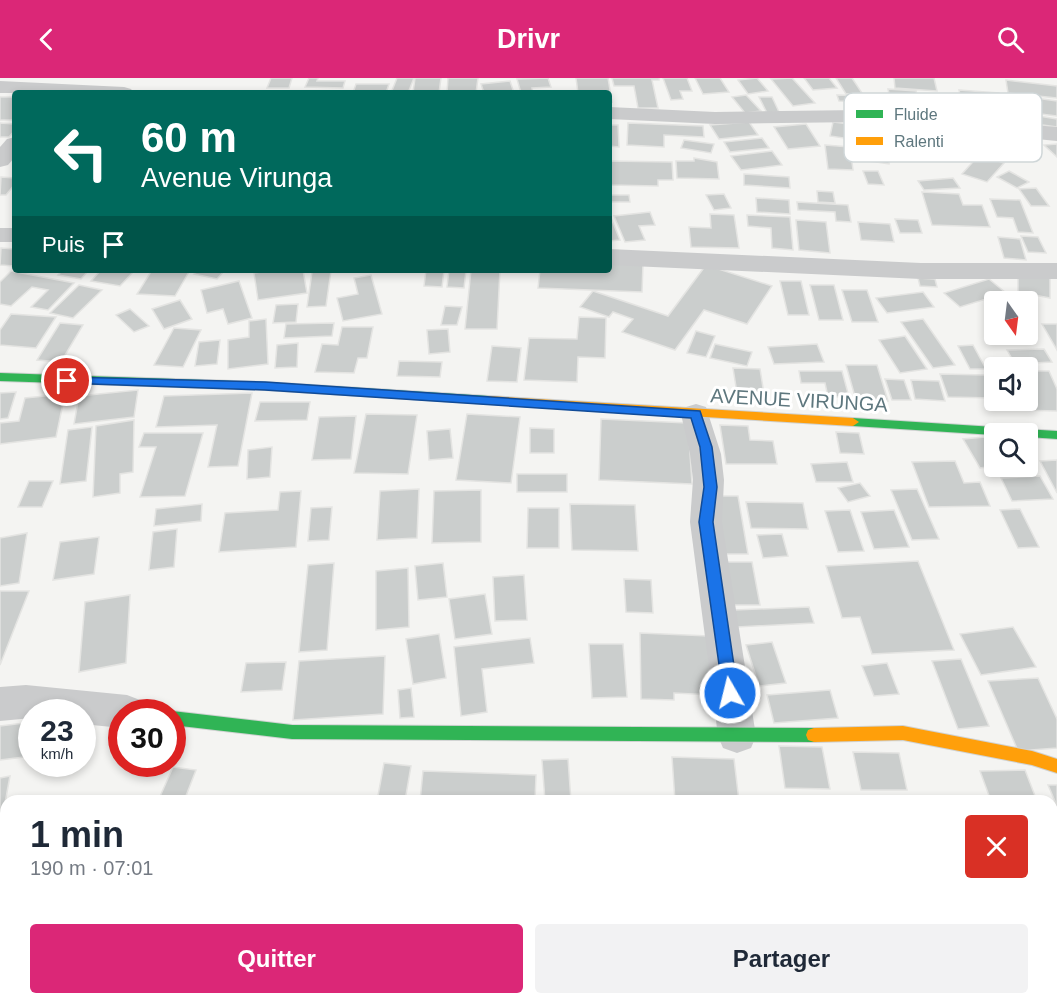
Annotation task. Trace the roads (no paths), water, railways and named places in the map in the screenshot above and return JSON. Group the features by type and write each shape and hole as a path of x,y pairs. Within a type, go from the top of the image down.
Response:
{"street":[{"path":"0,87 69,87 96,90"},
{"path":"612,113 715,118 844,116"},
{"path":"1042,133 1057,134"},
{"path":"0,160 12,147"},
{"path":"612,256 921,271 1057,271"},
{"name":"AVENUE VIRUNGA","path":"0,377 265,386 1057,435"},
{"path":"696,414 706,447 711,487 706,522 737,736"},
{"path":"0,704 26,701 108,710"},
{"path":"186,720 292,732 737,736 903,733 1032,758 1057,766"}]}
